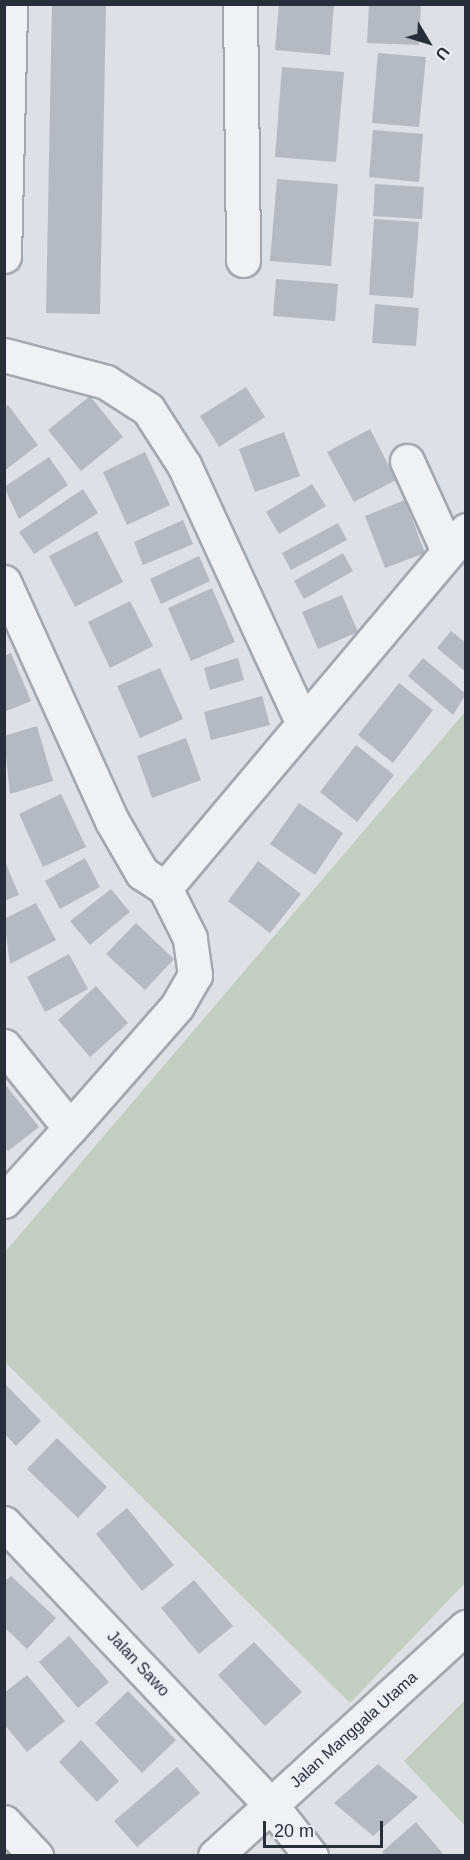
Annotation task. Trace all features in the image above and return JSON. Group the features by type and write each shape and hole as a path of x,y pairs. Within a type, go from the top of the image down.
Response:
{"street":[{"path":"4,256 10,4"},
{"path":"240,4 243,260"},
{"path":"4,355 105,382 148,409 183,465 302,722"},
{"path":"165,888 457,540 407,461"},
{"path":"4,582 121,838 142,873 165,888 190,938 195,975 177,1006 4,1201"},
{"path":"4,1046 70,1128"},
{"name":"Jalan Sawo","path":"4,1524 271,1805 311,1856"},
{"name":"Jalan Manggala Utama","path":"215,1856 465,1627"},
{"path":"4,1822 36,1856"}],"green space":[{"path":"465,712 465,1583 350,1703 5,1362 5,1252"},
{"path":"465,1700 465,1826 404,1761"}],"building":[{"path":"52,4 106,4 100,314 46,313"},
{"path":"279,4 334,4 330,55 275,50"},
{"path":"369,4 421,4 419,45 367,43"},
{"path":"378,53 426,57 419,127 372,123"},
{"path":"282,67 344,72 336,162 275,157"},
{"path":"373,130 423,134 419,182 369,177"},
{"path":"277,179 338,184 331,266 270,261"},
{"path":"375,184 424,187 422,219 373,216"},
{"path":"374,219 419,222 413,298 369,295"},
{"path":"276,279 338,284 335,321 273,316"},
{"path":"375,304 419,308 416,346 372,343"},
{"path":"246,387 265,417 219,447 200,416"},
{"path":"90,396 123,437 81,471 48,430"},
{"path":"8,405 38,445 4,471 4,408"},
{"path":"370,429 396,480 354,502 327,452"},
{"path":"284,432 300,476 255,492 239,449"},
{"path":"145,452 170,505 127,525 103,472"},
{"path":"49,457 68,485 19,519 4,487"},
{"path":"312,484 326,506 279,534 266,512"},
{"path":"83,489 98,513 34,554 19,532"},
{"path":"405,500 425,553 385,568 365,516"},
{"path":"183,520 193,544 143,565 134,542"},
{"path":"338,523 347,540 291,570 282,553"},
{"path":"97,531 123,582 75,607 49,556"},
{"path":"343,553 353,571 304,599 294,581"},
{"path":"199,556 210,581 161,604 150,579"},
{"path":"212,588 235,642 191,661 168,608"},
{"path":"342,595 358,632 318,649 302,612"},
{"path":"130,601 153,646 110,668 88,622"},
{"path":"451,631 466,643 466,672 437,648"},
{"path":"11,653 31,701 4,712 4,656"},
{"path":"238,658 244,680 210,690 204,668"},
{"path":"423,658 466,694 453,715 408,676"},
{"path":"160,668 183,719 140,738 117,686"},
{"path":"399,683 433,710 393,763 358,735"},
{"path":"262,696 270,725 211,740 204,712"},
{"path":"37,726 53,781 10,794 4,736"},
{"path":"186,738 201,780 152,798 137,756"},
{"path":"356,745 394,775 357,822 320,792"},
{"path":"61,794 86,847 43,867 19,814"},
{"path":"299,803 343,833 315,875 270,844"},
{"path":"85,858 100,887 60,909 45,881"},
{"path":"4,859 19,895 4,901"},
{"path":"258,861 301,894 270,933 228,901"},
{"path":"111,889 130,912 90,945 70,921"},
{"path":"36,903 56,940 10,964 4,919"},
{"path":"136,923 174,959 145,990 106,954"},
{"path":"69,954 88,989 45,1012 27,977"},
{"path":"96,986 128,1023 90,1057 58,1020"},
{"path":"4,1083 39,1127 8,1151 4,1146"},
{"path":"4,1383 41,1421 16,1446 4,1433"},
{"path":"57,1438 107,1487 78,1518 27,1469"},
{"path":"127,1508 174,1565 142,1591 96,1534"},
{"path":"11,1576 56,1618 27,1649 4,1627 4,1582"},
{"path":"194,1580 233,1626 199,1654 161,1608"},
{"path":"69,1636 109,1682 78,1708 39,1662"},
{"path":"254,1642 302,1692 265,1726 218,1675"},
{"path":"27,1675 65,1721 27,1752 4,1724 4,1693"},
{"path":"128,1691 176,1740 142,1773 95,1723"},
{"path":"81,1740 119,1781 97,1802 59,1762"},
{"path":"378,1764 418,1797 373,1836 334,1803"},
{"path":"177,1767 200,1793 137,1847 114,1821"},
{"path":"416,1822 445,1856 385,1856 382,1852"}]}
